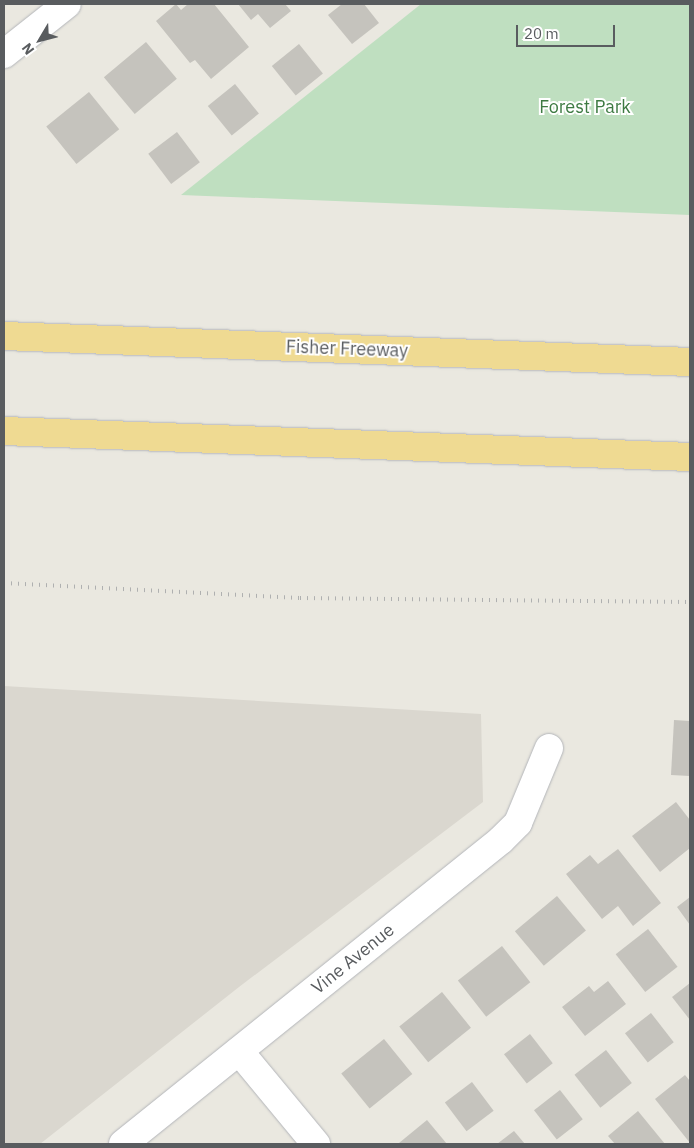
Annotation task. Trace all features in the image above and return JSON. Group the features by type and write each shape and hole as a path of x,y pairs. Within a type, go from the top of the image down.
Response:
{"highway":[{"name":"Fisher Freeway","path":"4,336 690,362"},
{"path":"4,431 690,457"}],"street":[{"path":"4,54 66,4"},
{"name":"Vine Avenue","path":"124,1144 501,840 518,823 549,748"},
{"path":"240,1051 316,1144"}],"shaded area":[{"path":"4,686 481,714 483,802 239,987 40,1144 4,1144"}],"green space":[{"name":"Forest Park","path":"421,4 690,4 690,215 181,195"}],"building":[{"path":"176,4 181,10 188,4 214,4 249,47 211,79 195,60 190,63 156,21"},
{"path":"238,4 285,4 291,11 270,28 258,14 251,20"},
{"path":"342,4 364,4 379,23 352,44 328,15"},
{"path":"146,42 177,79 135,114 104,77"},
{"path":"299,44 323,74 296,96 272,66"},
{"path":"235,84 259,114 232,136 208,106"},
{"path":"89,92 119,129 76,164 46,127"},
{"path":"177,132 200,162 171,184 148,154"},
{"path":"674,720 690,721 690,776 671,775"},
{"path":"676,802 690,820 690,848 660,872 632,836"},
{"path":"618,849 661,903 633,926 618,906 602,919 566,874 590,855 598,864"},
{"path":"557,896 586,930 544,966 515,931"},
{"path":"690,897 690,925 677,907"},
{"path":"648,929 678,967 645,992 616,954"},
{"path":"502,946 530,982 486,1017 458,980"},
{"path":"608,981 626,1004 585,1036 562,1007 589,986 594,992"},
{"path":"690,983 690,1020 672,997"},
{"path":"442,992 471,1028 428,1062 399,1027"},
{"path":"651,1013 674,1042 648,1062 625,1033"},
{"path":"530,1034 553,1063 527,1083 504,1054"},
{"path":"384,1039 412,1074 370,1109 341,1074"},
{"path":"606,1050 632,1083 600,1108 574,1075"},
{"path":"685,1075 690,1081 690,1143 655,1099"},
{"path":"472,1082 494,1111 467,1131 445,1102"},
{"path":"560,1090 583,1119 557,1139 534,1110"},
{"path":"638,1111 665,1144 615,1144 608,1136"},
{"path":"427,1120 447,1144 399,1143"},
{"path":"514,1131 525,1144 497,1144"}],"railway":[{"path":"4,583 300,598 690,602"}]}
